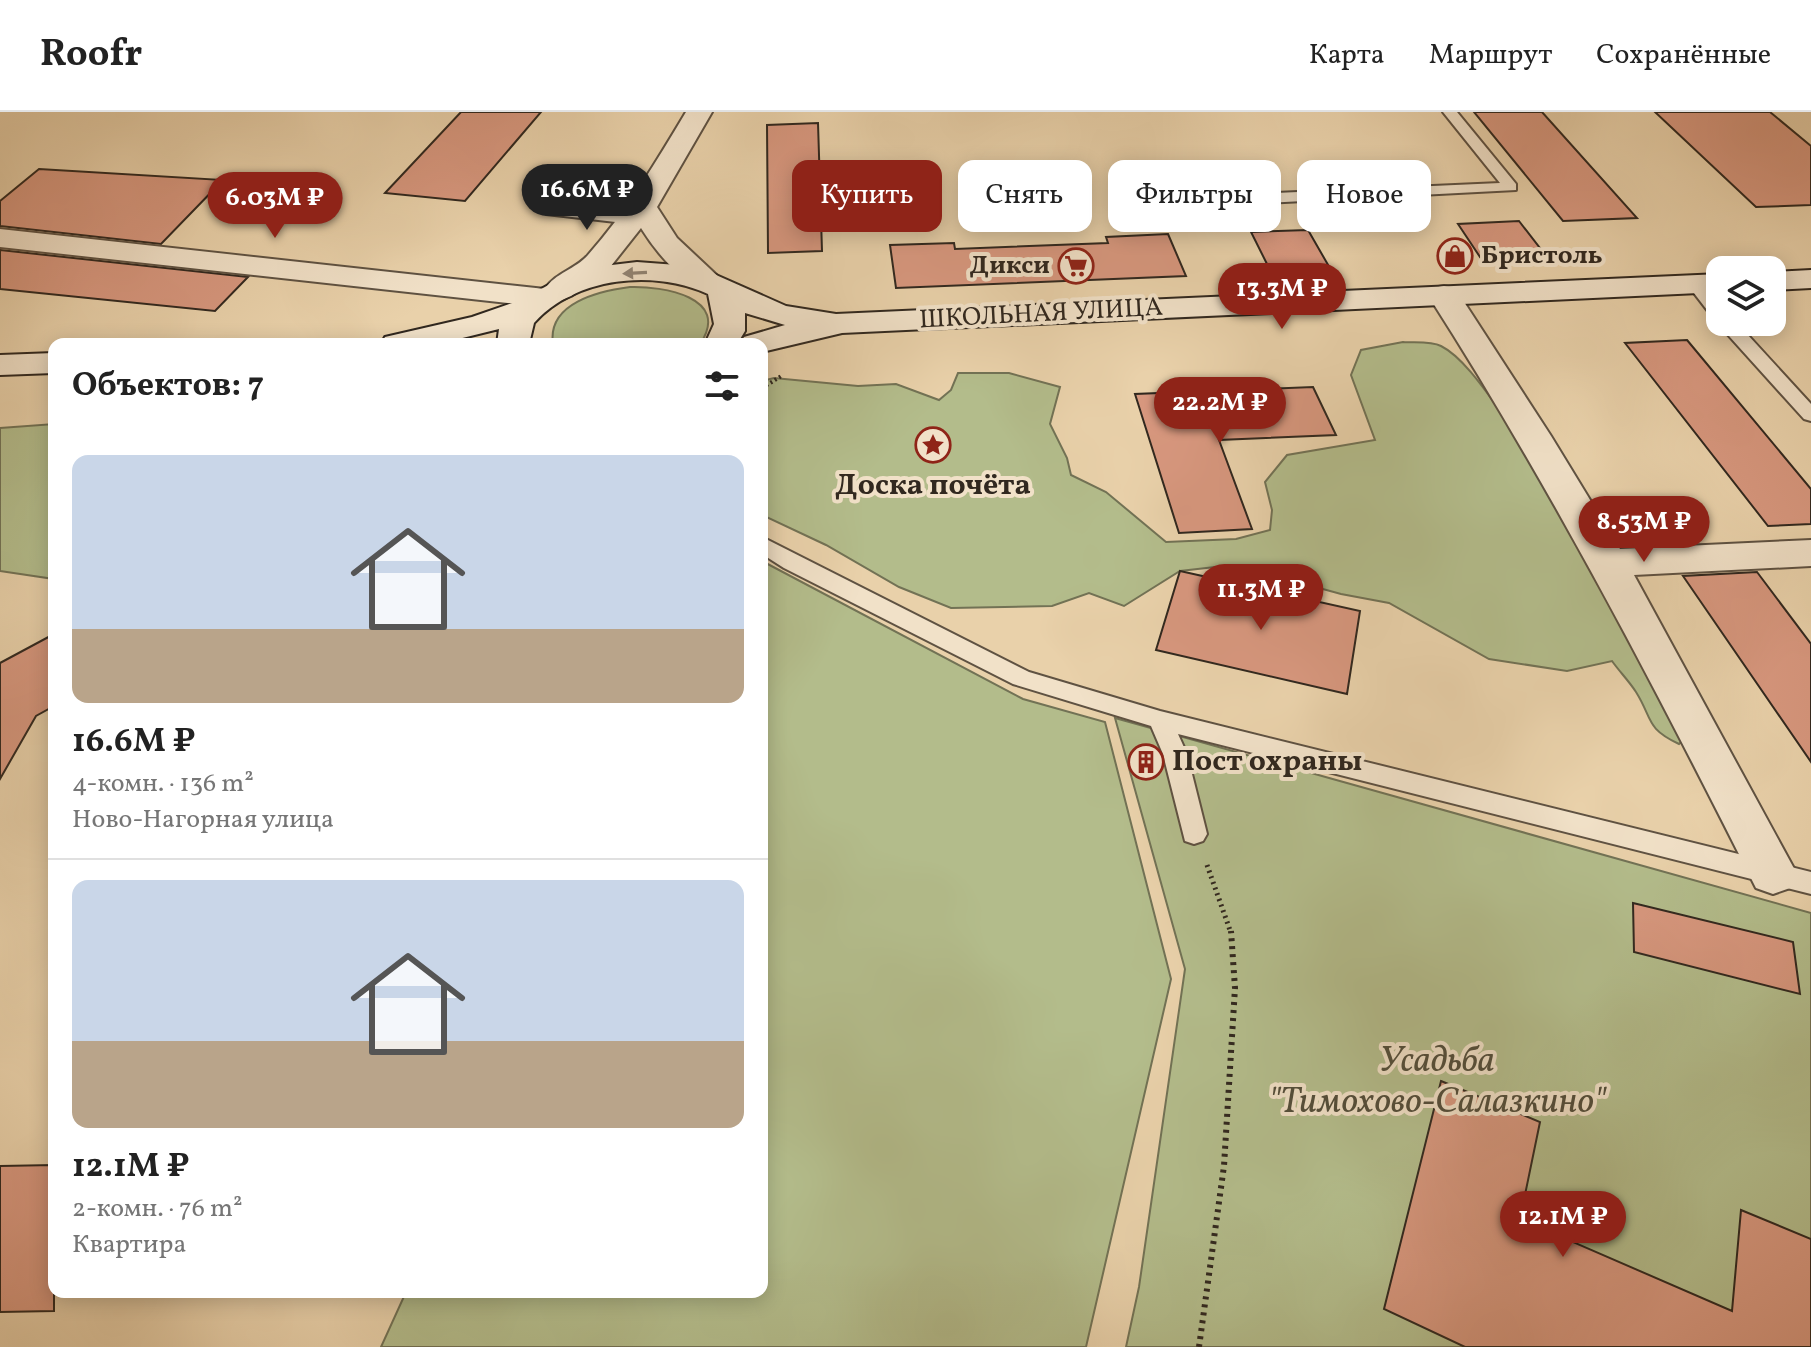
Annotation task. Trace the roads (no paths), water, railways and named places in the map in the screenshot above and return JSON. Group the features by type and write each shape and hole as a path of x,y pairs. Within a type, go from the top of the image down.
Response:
{"street":[{"path":"514,338 515,328 545,298 596,265 638,213 699,112"},
{"path":"638,213 666,244 716,286 729,305 730,332 726,338"},
{"path":"0,238 545,298"},
{"path":"422,338 482,324 545,298 628,272 675,274 716,286 773,313 842,323"},
{"path":"1786,280 1811,279"},
{"name":"ШКОЛЬНАЯ УЛИЦА","path":"842,323 1706,284"},
{"path":"1444,295 1539,445 1677,685 1773,874"},
{"path":"768,340 842,323"},
{"path":"0,365 48,363"},
{"path":"1607,563 1808,557"}],"lane":[{"path":"1281,198 1511,187 1450,112"},
{"path":"552,211 638,213"},
{"path":"1739,336 1811,415"},
{"path":"768,548 792,563 1021,678 1160,720 1811,883"},
{"path":"1160,720 1175,754 1194,834"}],"place":[{"name":"Бристоль","path":"1455,256"},
{"name":"Дикси","path":"1076,266"},
{"name":"Доска почёта","path":"933,445"},
{"name":"Пост охраны","path":"1146,762"}],"park label":[{"name":"Усадьба \"Тимохово-Салазкино\"","path":"1437,1082"}]}
